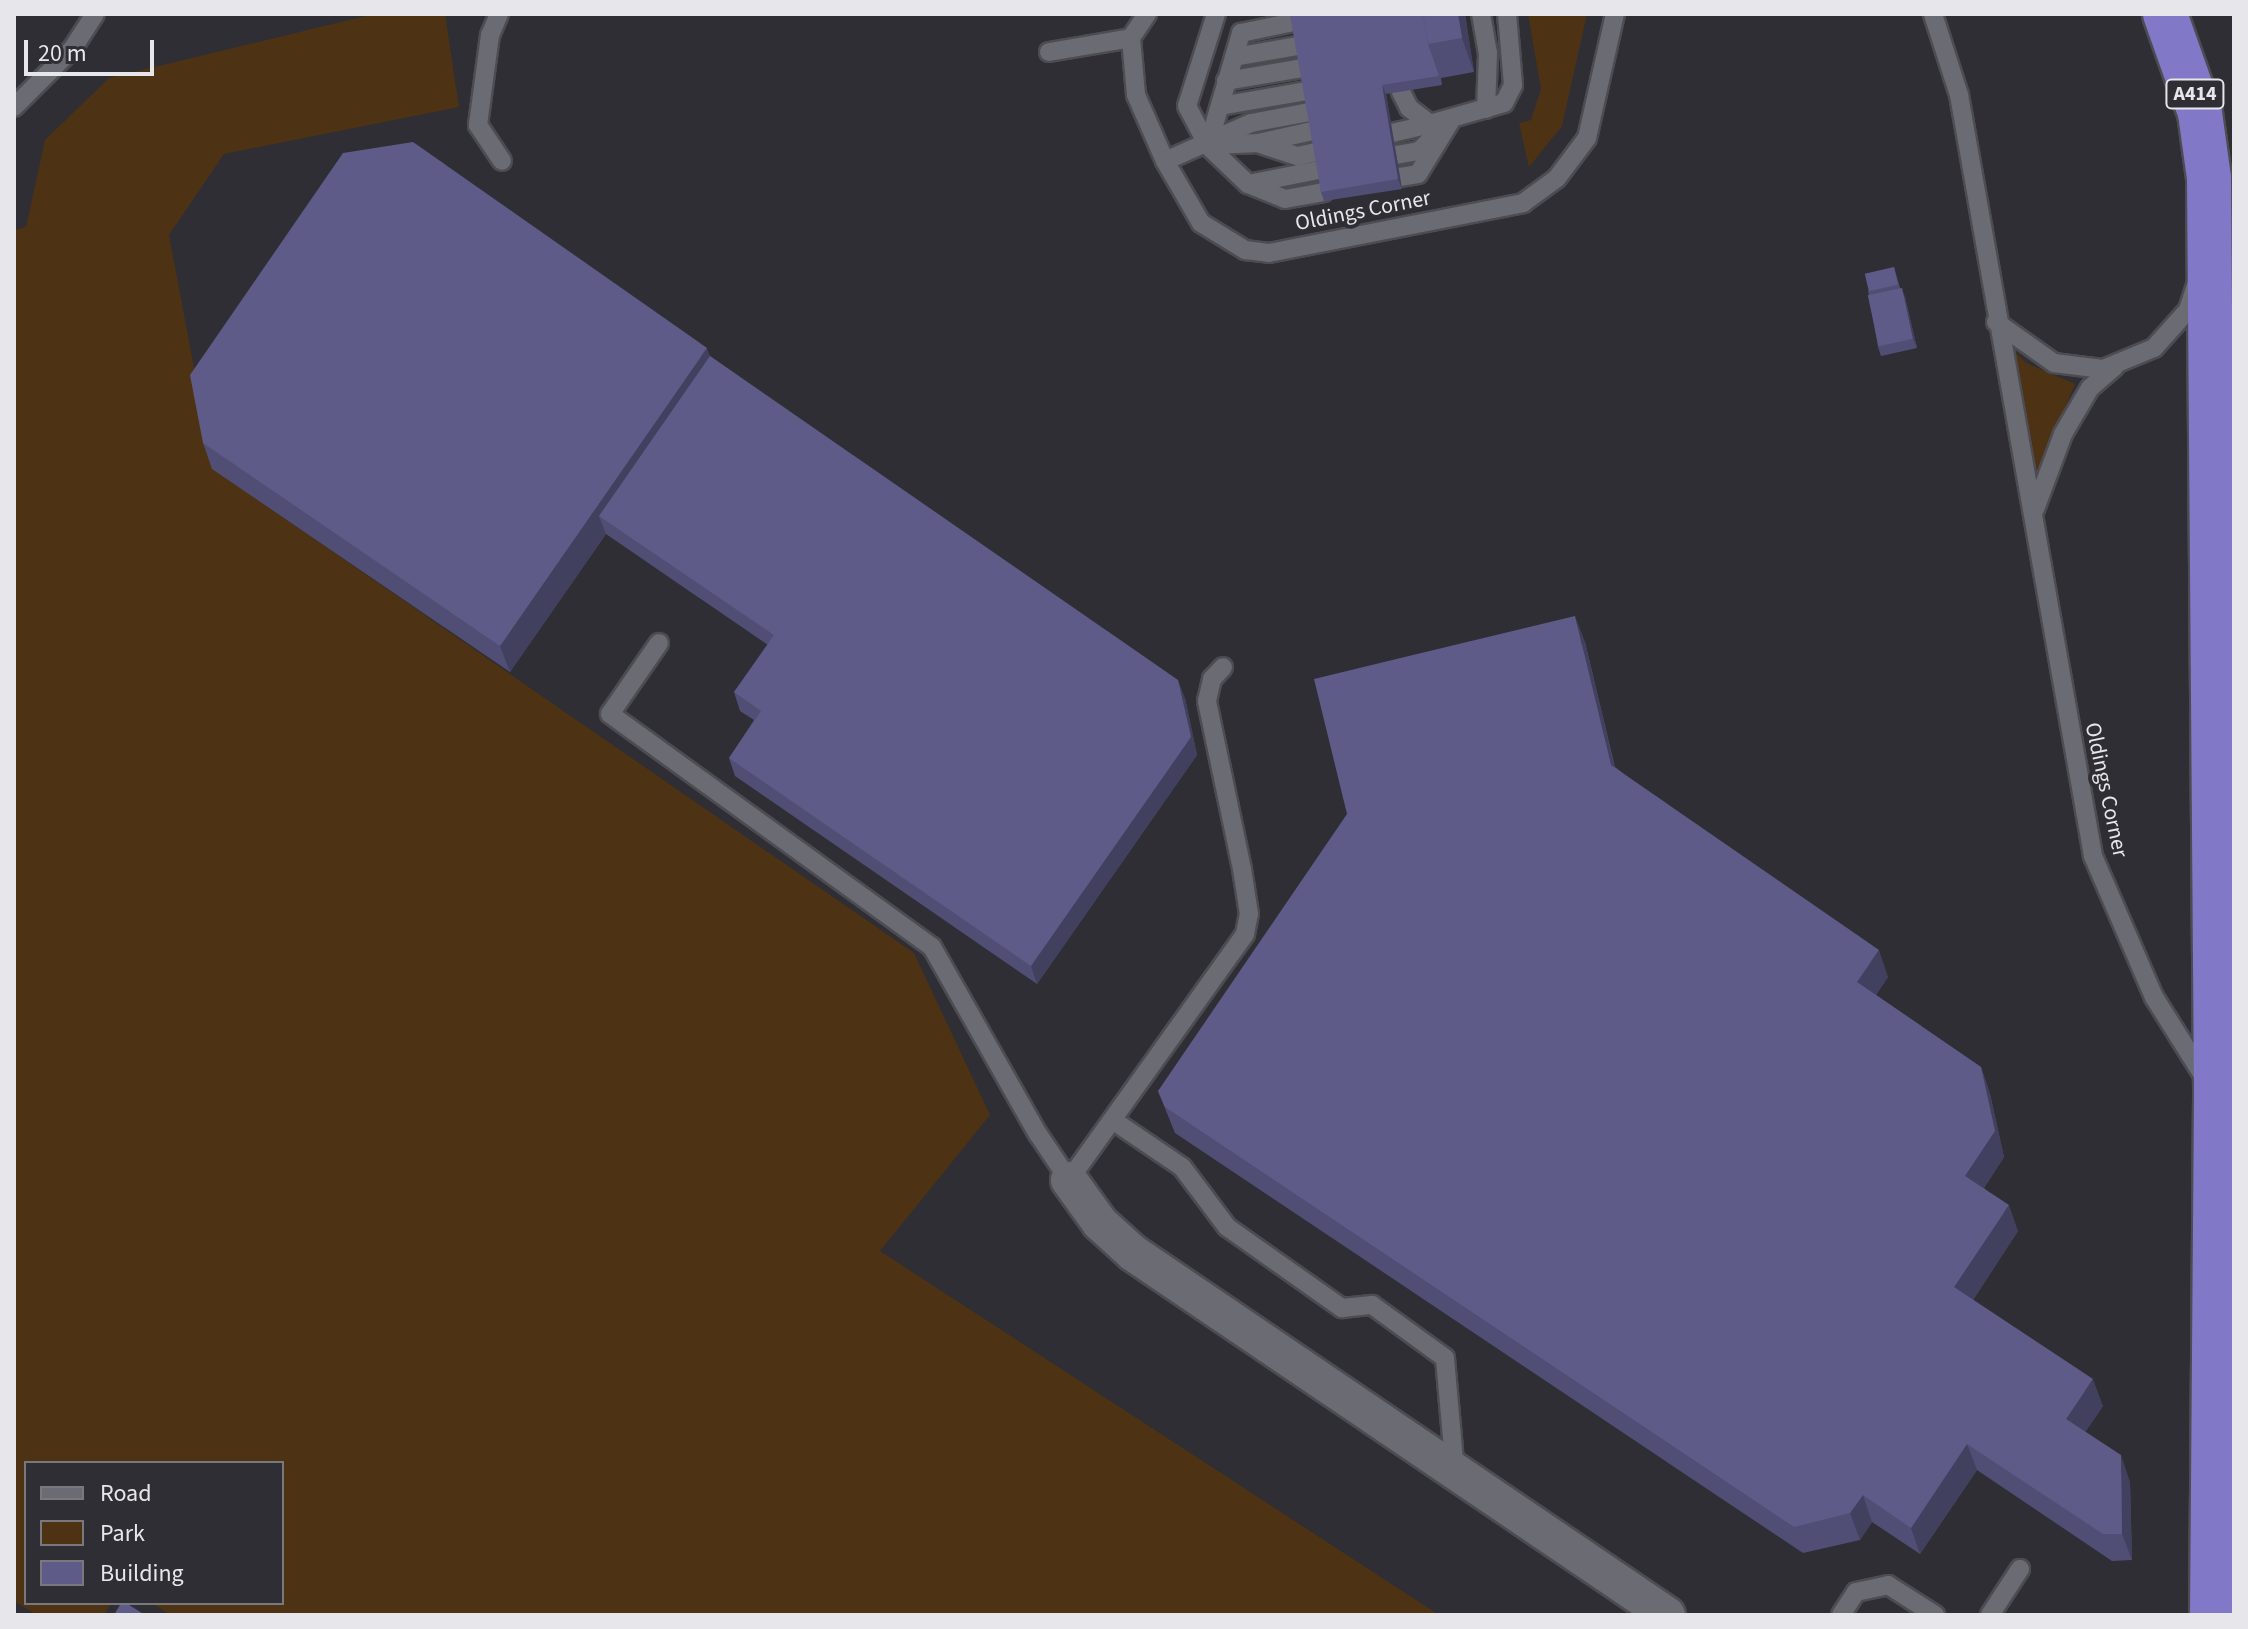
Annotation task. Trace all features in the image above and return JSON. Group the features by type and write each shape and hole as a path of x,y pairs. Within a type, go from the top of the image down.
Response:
{"highway":[{"name":"A414","path":"2165,14 2200,113 2209,178 2216,1096 2212,1615"}],"street":[{"path":"1069,1180 1100,1223 1133,1253 1667,1615"}],"lane":[{"path":"14,107 73,48 95,14"},
{"path":"499,14 490,35 478,125 502,161"},
{"path":"1049,52 1131,38 1147,14"},
{"path":"1216,14 1187,106 1208,146 1248,184 1285,199 1323,192"},
{"path":"1208,146 1241,33 1332,14"},
{"path":"1481,14 1488,53 1486,109"},
{"path":"1392,133 1450,122 1504,103 1513,85 1507,14"},
{"name":"Oldings Corner","path":"1131,38 1136,95 1165,161 1201,223 1245,250 1269,253 1523,203 1557,178 1587,138 1615,14"},
{"name":"Oldings Corner","path":"1933,14 1959,95 1996,322 2093,856 2154,997 2216,1096"},
{"path":"1234,57 1298,46"},
{"path":"1226,81 1302,68"},
{"path":"1220,106 1306,91"},
{"path":"1397,101 1430,124"},
{"path":"1165,161 1208,146 1251,123 1311,121 1258,143 1208,146"},
{"path":"1396,155 1419,151 1450,122"},
{"path":"1400,177 1418,174 1450,122"},
{"path":"1248,184 1317,161 1258,143"},
{"path":"1996,322 2054,363 2093,369 2118,363 2154,348 2188,310 2208,251"},
{"path":"2033,515 2063,434 2090,388 2118,363"},
{"path":"659,643 610,714 932,947 1038,1134 1069,1180 1245,934 1249,914 1242,869 1207,701 1212,679 1223,667"},
{"path":"1114,1121 1182,1167 1227,1227 1342,1308 1372,1305 1445,1358 1455,1472"},
{"path":"1990,1615 2020,1569"},
{"path":"1841,1615 1856,1592 1888,1585 1935,1615"}],"green space":[{"path":"374,14 445,14 459,107 224,154 169,235 213,469 914,953 990,1115 880,1251 1439,1615 171,1615 154,1605 284,1605 284,1461 24,1461 24,1605 111,1605 104,1615 37,1615 14,1601 14,230 26,227 45,140 109,78"},
{"path":"1528,14 1587,14 1562,126 1529,167 1519,123 1531,120 1541,89"},
{"path":"2010,346 2026,363 2075,384 2033,484"}],"building":[{"path":"1423,14 1428,44 1439,76 1382,85 1398,179 1321,192 1290,15"},
{"path":"1423,14 1458,14 1462,38 1428,44"},
{"path":"413,142 707,348 500,646 203,443 190,375 343,153"},
{"path":"1894,267 1898,285 1869,291 1865,274"},
{"path":"1902,288 1913,339 1879,346 1868,295"},
{"path":"710,356 1178,680 1191,737 1031,966 729,758 761,711 734,692 774,635 599,516"},
{"path":"1575,616 1611,765 1879,950 1857,982 1981,1067 1995,1131 1965,1176 2009,1205 1954,1287 2093,1379 2066,1419 2121,1455 2122,1534 2103,1534 1967,1444 1911,1528 1863,1495 1850,1513 1794,1527 1165,1107 1158,1091 1347,814 1314,679"},
{"path":"120,1605 129,1605 145,1615 114,1615"}]}
